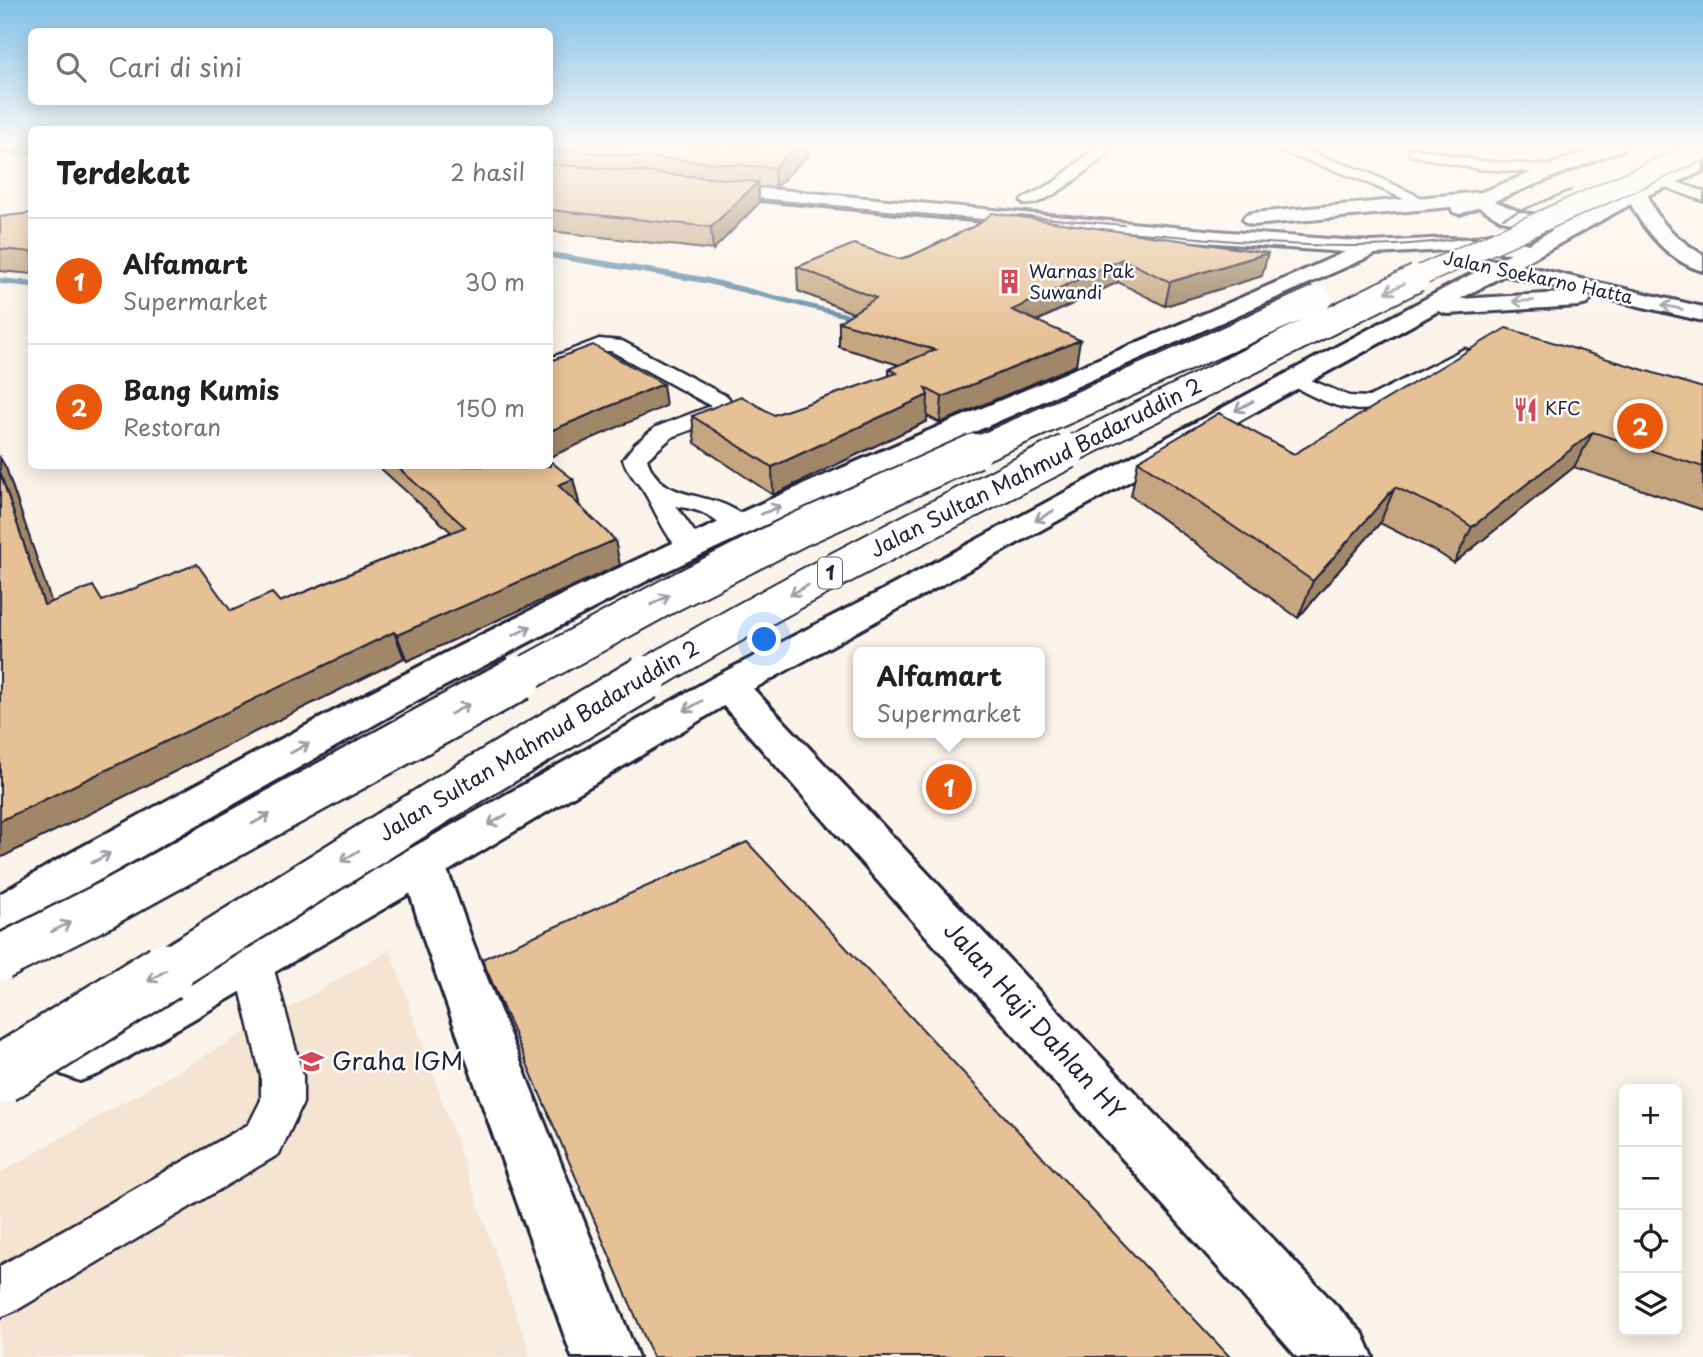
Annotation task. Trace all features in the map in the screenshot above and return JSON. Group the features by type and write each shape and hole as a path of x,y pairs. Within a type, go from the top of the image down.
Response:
{"main road":[{"path":"908,208 1216,237 1371,248 1433,244 1535,249"},
{"path":"1229,216 1253,219 1368,208"},
{"path":"1410,230 1459,208"},
{"path":"1490,208 1509,216 1578,226"},
{"name":"Jalan Sultan Mahmud Badaruddin 2","path":"0,958 103,906 670,595 796,531 1320,298 1446,234 1507,208"},
{"name":"Jalan Sultan Mahmud Badaruddin 2","path":"0,1076 440,800 709,639 877,547 1390,290 1568,208"},
{"path":"0,1098 425,863 729,685 899,596 1611,208"},
{"path":"1641,208 1676,248 1703,264"},
{"name":"Jalan Soekarno Hatta","path":"1253,219 1361,224 1561,255"},
{"path":"1410,230 1454,254 1504,268"},
{"path":"1216,237 1254,248 1280,271"},
{"path":"0,918 70,875 392,697 692,547 1255,301 1280,271 1371,248"},
{"name":"Jalan Soekarno Hatta","path":"1371,248 1504,268 1703,314"},
{"path":"1428,309 1518,301 1640,300"},
{"path":"1255,301 1318,311 1341,319 1368,339"},
{"name":"Jalan Haji Dahlan HY","path":"729,685 1340,1357"},
{"path":"425,863 449,943 605,1357"}],"lane":[{"path":"978,233 992,216"},
{"path":"553,364 599,345 615,345 720,402 722,406 716,412 671,428 641,450 635,459 638,469 658,494 670,519 692,547"},
{"path":"1294,379 1333,398 1359,404 1377,403 1466,354 1486,350"},
{"path":"658,494 711,507 738,526"},
{"path":"0,1293 264,1139 282,1102 282,1076 252,960"}],"shaded area":[{"name":"Graha IGM","path":"390,950 531,1357 0,1357 0,1173"}],"building":[{"path":"553,208 731,208 711,227 553,210"},
{"path":"992,213 1268,253 1170,282 1122,259 1012,310 1080,340 942,397 925,388 928,395 772,467 692,416 741,396 774,415 897,373 889,369 935,350 839,322 876,298 797,267 854,244 899,259 911,256 979,224"},
{"path":"28,214 28,252 0,249 0,217"},
{"path":"1506,328 1703,388 1703,467 1593,432 1472,527 1454,515 1395,487 1313,581 1138,461 1219,413 1294,454"},
{"path":"593,345 663,384 553,430 553,360"},
{"path":"553,463 573,479 558,485 615,540 397,635 394,632 0,821 0,472 44,605 93,586 102,601 197,564 231,611 272,593 280,602 465,527 399,469 553,469"},
{"path":"747,842 1230,1357 653,1357 482,959"}],"waterway":[{"path":"553,255 704,280 871,321"},
{"path":"0,281 28,284"}],"tram line":[{"path":"859,208 1004,222"},
{"path":"1503,218 1526,208"},
{"path":"1112,231 1258,243 1361,246 1412,244 1460,238 1505,228 1559,208"},
{"path":"995,214 1124,225"}],"place":[{"name":"Warnas Pak Suwandi","path":"1009,282"},
{"name":"KFC","path":"1525,409"},
{"name":"Bang Kumis","path":"1640,426"},
{"name":"Alfamart","path":"949,787"},
{"name":"Graha IGM","path":"312,1062"}]}
